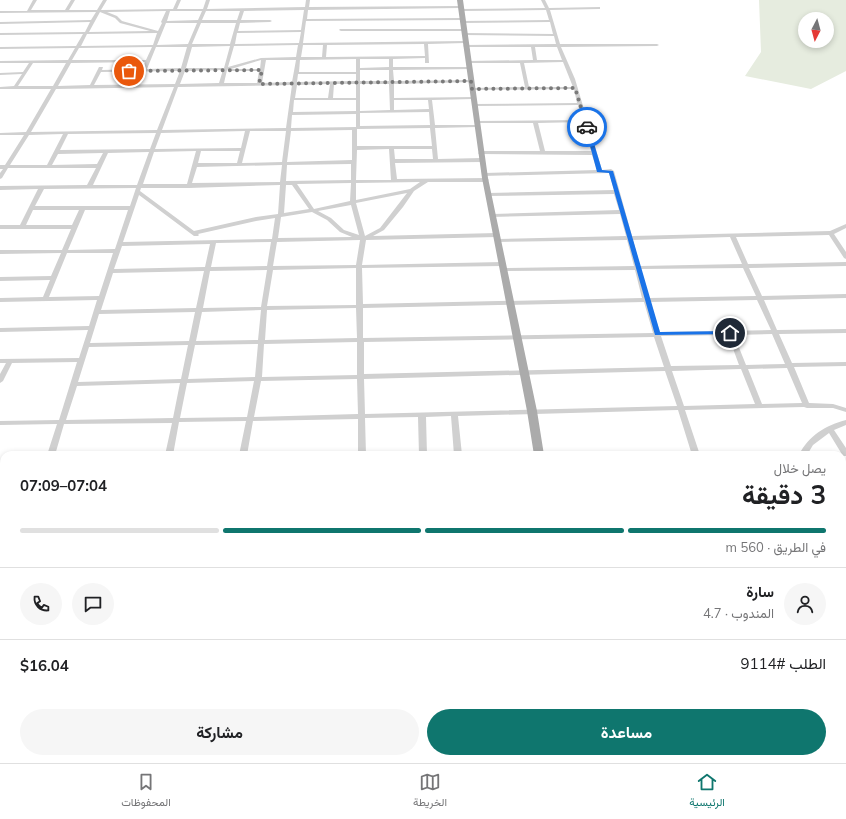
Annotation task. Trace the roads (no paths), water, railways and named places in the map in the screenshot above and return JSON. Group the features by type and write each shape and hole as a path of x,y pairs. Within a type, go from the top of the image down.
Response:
{"main road":[{"path":"460,6 485,178 525,373 538,451"}],"street":[{"path":"29,11 35,0"},
{"path":"66,11 72,0"},
{"path":"0,177 28,133 105,0"},
{"path":"144,71 163,22 179,0"},
{"path":"52,451 119,244 159,131 183,71 190,45 208,0"},
{"path":"244,451 258,380 269,268 273,240 279,216 295,84 308,0"},
{"path":"384,0 384,8"},
{"path":"418,0 418,7"},
{"path":"543,0 548,8 558,45 575,88 600,172"},
{"path":"0,12 460,6 599,8"},
{"path":"412,7 412,30"},
{"path":"367,30 368,8"},
{"path":"221,84 242,9"},
{"path":"268,31 273,9"},
{"path":"99,10 116,17 121,22 159,32"},
{"path":"38,22 41,11"},
{"path":"305,20 412,19 464,32 533,45 657,44"},
{"path":"339,43 342,20"},
{"path":"0,23 93,21"},
{"path":"163,22 270,21"},
{"path":"0,48 426,42 464,32 552,21"},
{"path":"38,22 42,26"},
{"path":"47,30 51,33"},
{"path":"341,30 412,30 555,34"},
{"path":"236,32 303,31"},
{"path":"0,34 159,32"},
{"path":"426,42 427,68"},
{"path":"324,58 325,43"},
{"path":"533,45 535,62"},
{"path":"225,70 264,59 427,57"},
{"path":"358,58 358,112 354,162 353,203 363,239 359,266 362,451"},
{"path":"391,58 392,111"},
{"path":"259,84 264,59"},
{"path":"91,87 100,72 104,61"},
{"path":"0,62 147,61"},
{"path":"297,73 564,61"},
{"path":"15,88 32,62"},
{"path":"522,62 527,88"},
{"path":"100,72 262,70"},
{"path":"0,74 24,73"},
{"path":"0,88 392,82 527,88 575,88"},
{"path":"330,99 332,83"},
{"path":"293,99 358,99"},
{"path":"392,99 580,104"},
{"path":"430,99 436,160"},
{"path":"291,114 431,110"},
{"path":"0,134 433,127 477,124 585,121"},
{"path":"536,122 543,153"},
{"path":"240,164 248,129"},
{"path":"49,166 66,133"},
{"path":"355,148 435,147"},
{"path":"391,148 394,181"},
{"path":"189,186 199,149"},
{"path":"57,152 243,149"},
{"path":"89,187 106,152"},
{"path":"392,161 436,160 543,153 594,153"},
{"path":"195,165 354,162"},
{"path":"0,167 99,166"},
{"path":"0,188 89,187 138,189 189,186 427,181 611,171 646,300 695,451"},
{"path":"193,233 256,219 313,211 412,190 427,181"},
{"path":"294,184 313,211 329,219 342,231 363,239 382,229 412,190"},
{"path":"22,227 42,187"},
{"path":"138,189 193,233 210,242"},
{"path":"488,195 616,192"},
{"path":"32,208 132,208"},
{"path":"45,299 63,252 82,209"},
{"path":"493,216 622,212"},
{"path":"0,227 74,226"},
{"path":"119,244 273,240 732,236 831,233 846,226"},
{"path":"831,233 846,257"},
{"path":"732,236 807,406"},
{"path":"170,451 208,269 210,242"},
{"path":"0,252 117,251"},
{"path":"110,271 359,266 638,268 846,264"},
{"path":"0,279 53,278"},
{"path":"97,312 359,305 846,296"},
{"path":"0,300 101,298"},
{"path":"0,330 92,328"},
{"path":"86,345 846,331"},
{"path":"730,333 759,406"},
{"path":"0,361 82,360"},
{"path":"0,381 10,361"},
{"path":"74,384 360,378 846,364"},
{"path":"0,424 361,417 532,411 759,406 833,406 846,410"},
{"path":"454,414 458,451"},
{"path":"422,415 423,451"},
{"path":"805,451 819,434 846,422"},
{"path":"830,429 844,451"}]}
